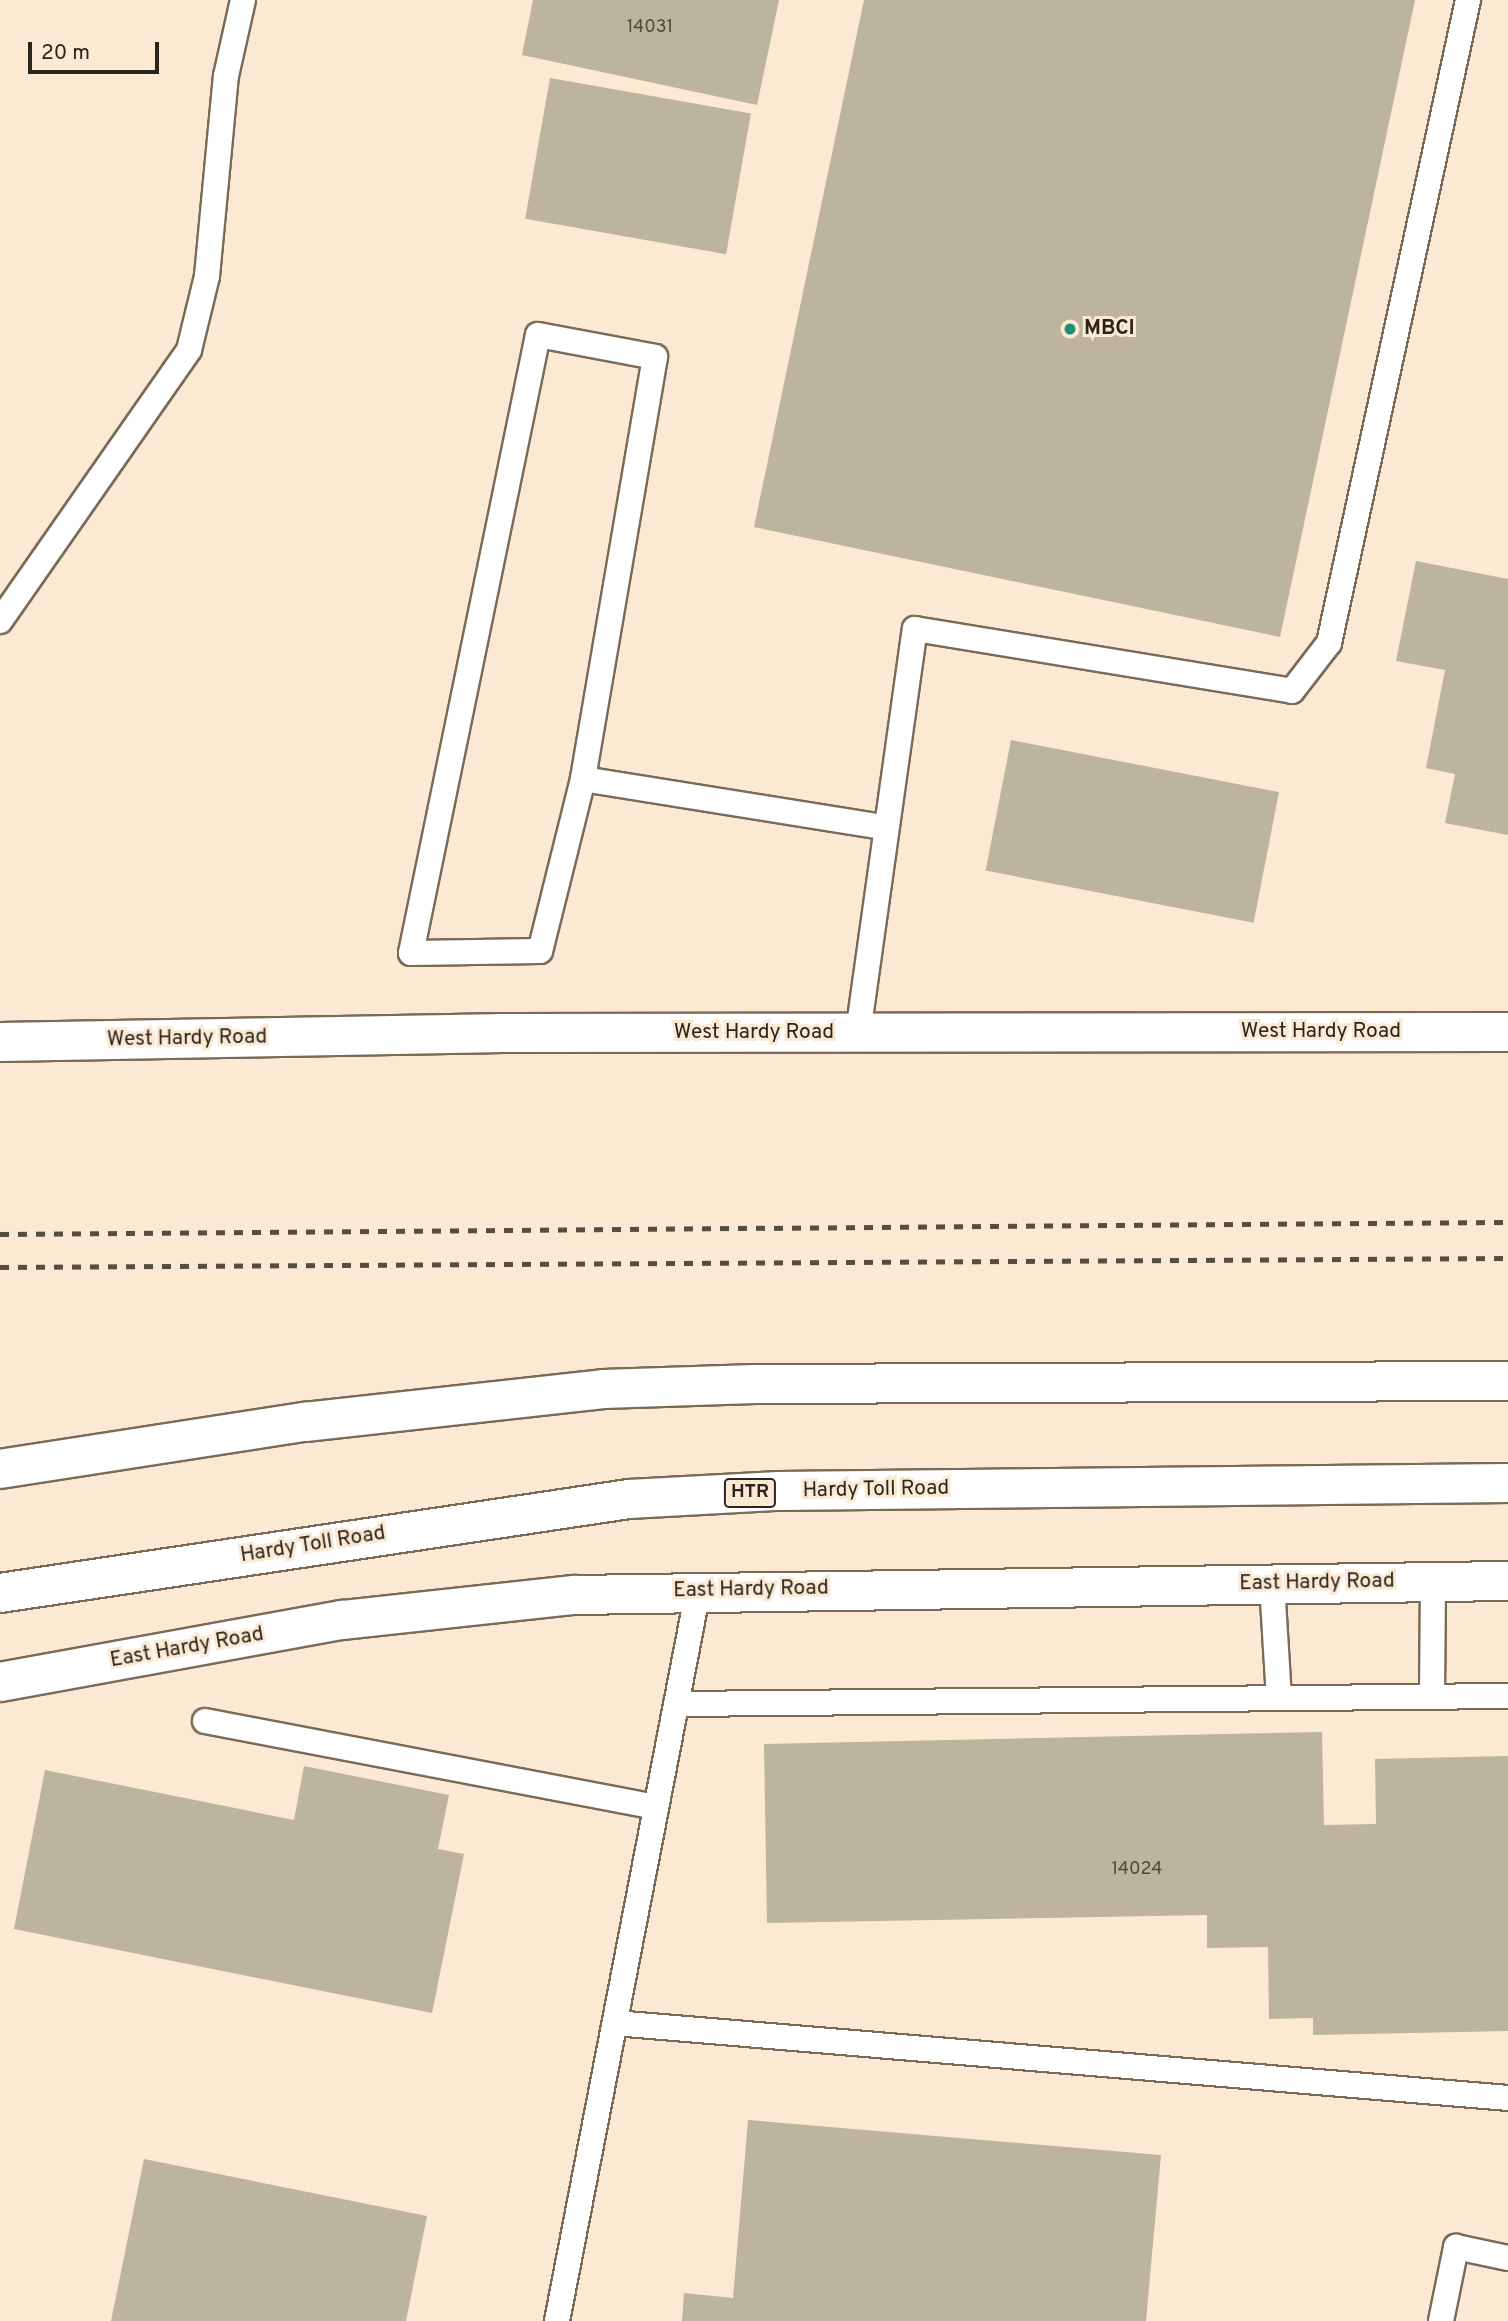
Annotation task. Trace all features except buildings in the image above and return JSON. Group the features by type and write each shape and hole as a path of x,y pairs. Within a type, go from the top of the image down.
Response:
{"main road":[{"name":"West Hardy Road","path":"0,1042 858,1033 1508,1032"},
{"path":"0,1469 305,1422 603,1389 755,1384 1508,1381"},
{"name":"Hardy Toll Road","path":"0,1593 629,1499 779,1491 1508,1483"},
{"name":"East Hardy Road","path":"0,1682 342,1620 574,1595 698,1591 1508,1581"}],"lane":[{"path":"0,621 189,350 207,276 226,76 243,0"},
{"path":"858,1033 884,828 915,629 1292,691 1329,643 1468,0"},
{"path":"538,335 655,357 583,779 540,951 411,953 538,335"},
{"path":"583,779 884,828"},
{"path":"1432,1697 1433,1582"},
{"path":"1272,1584 1279,1698"},
{"path":"557,2321 698,1591"},
{"path":"677,1704 1508,1696"},
{"path":"205,1721 656,1807"},
{"path":"615,2023 1508,2098"},
{"path":"1441,2321 1456,2247 1508,2258"}],"railway":[{"path":"0,1234 1508,1222"},
{"path":"0,1267 1508,1258"}],"place":[{"name":"MBCI","path":"1070,329"}]}
